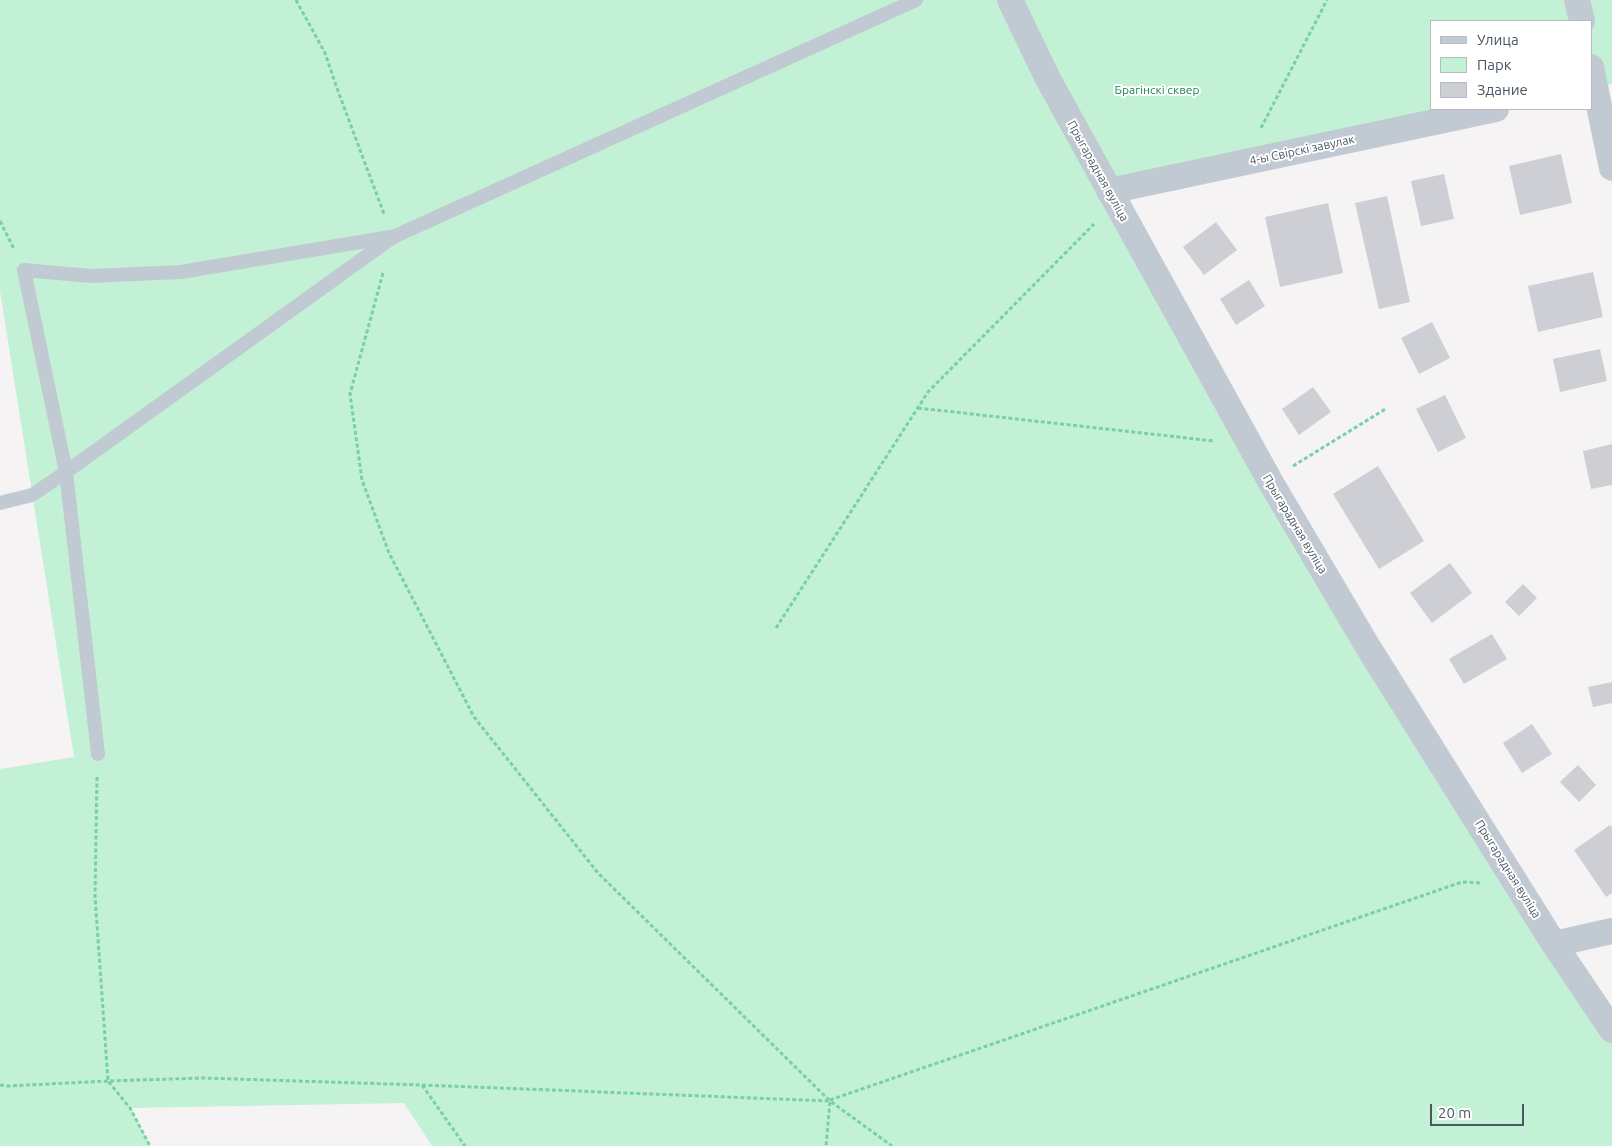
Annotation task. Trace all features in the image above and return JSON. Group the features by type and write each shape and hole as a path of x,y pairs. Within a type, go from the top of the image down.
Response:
{"street":[{"name":"Прыгарадная вуліца","path":"1010,0 1048,79 1270,481 1368,647 1554,944 1612,1030"},
{"path":"1577,0 1582,20"},
{"path":"1597,82 1612,168"},
{"name":"4-ы Свірскі завулак","path":"1112,197 1243,162 1491,110"},
{"path":"1554,944 1612,931"}],"lane":[{"path":"0,502 32,495 393,237 916,0"},
{"path":"98,754 66,472 24,270 91,276 181,272 393,237"}],"path":[{"path":"296,0 325,54 393,237 350,394 362,480 389,553 474,717 598,873 830,1100 892,1146"},
{"path":"1243,162 1327,0"},
{"path":"776,628 928,392 1112,197"},
{"path":"0,222 24,270"},
{"path":"918,408 1249,444"},
{"path":"1270,481 1387,408"},
{"path":"98,754 95,896 108,1081 130,1108 150,1146"},
{"path":"0,1085 203,1078 830,1100 1462,882 1518,885"},
{"path":"422,1085 466,1146"},
{"path":"826,1146 830,1100"}],"green space":[{"name":"Брагінскі сквер","path":"0,0 1612,0 1612,84 1592,89 1592,20 1430,20 1430,110 1491,110 1109,191 1612,1036 1612,1146 432,1146 404,1103 131,1108 150,1146 0,1146 0,769 74,757 0,291"}],"building":[{"path":"1561,154 1572,203 1520,215 1509,166"},
{"path":"1444,174 1454,219 1421,226 1411,181"},
{"path":"1387,196 1410,302 1379,309 1355,203"},
{"path":"1328,203 1343,273 1280,287 1265,217"},
{"path":"1216,222 1237,250 1204,275 1183,247"},
{"path":"1593,272 1603,317 1538,332 1528,286"},
{"path":"1249,280 1265,306 1236,325 1220,299"},
{"path":"1432,322 1450,358 1419,374 1401,338"},
{"path":"1600,349 1607,381 1560,392 1553,359"},
{"path":"1313,387 1331,412 1299,435 1282,409"},
{"path":"1445,395 1466,438 1438,452 1416,409"},
{"path":"1612,444 1612,485 1591,489 1583,451"},
{"path":"1378,466 1424,541 1379,569 1333,494"},
{"path":"1450,563 1472,593 1432,623 1410,593"},
{"path":"1523,584 1537,598 1519,616 1505,602"},
{"path":"1492,634 1507,659 1464,684 1449,659"},
{"path":"1612,682 1612,703 1593,707 1588,687"},
{"path":"1532,724 1552,754 1522,773 1503,743"},
{"path":"1578,765 1596,785 1579,802 1560,782"},
{"path":"1610,825 1612,828 1612,893 1606,897 1574,850"}]}
